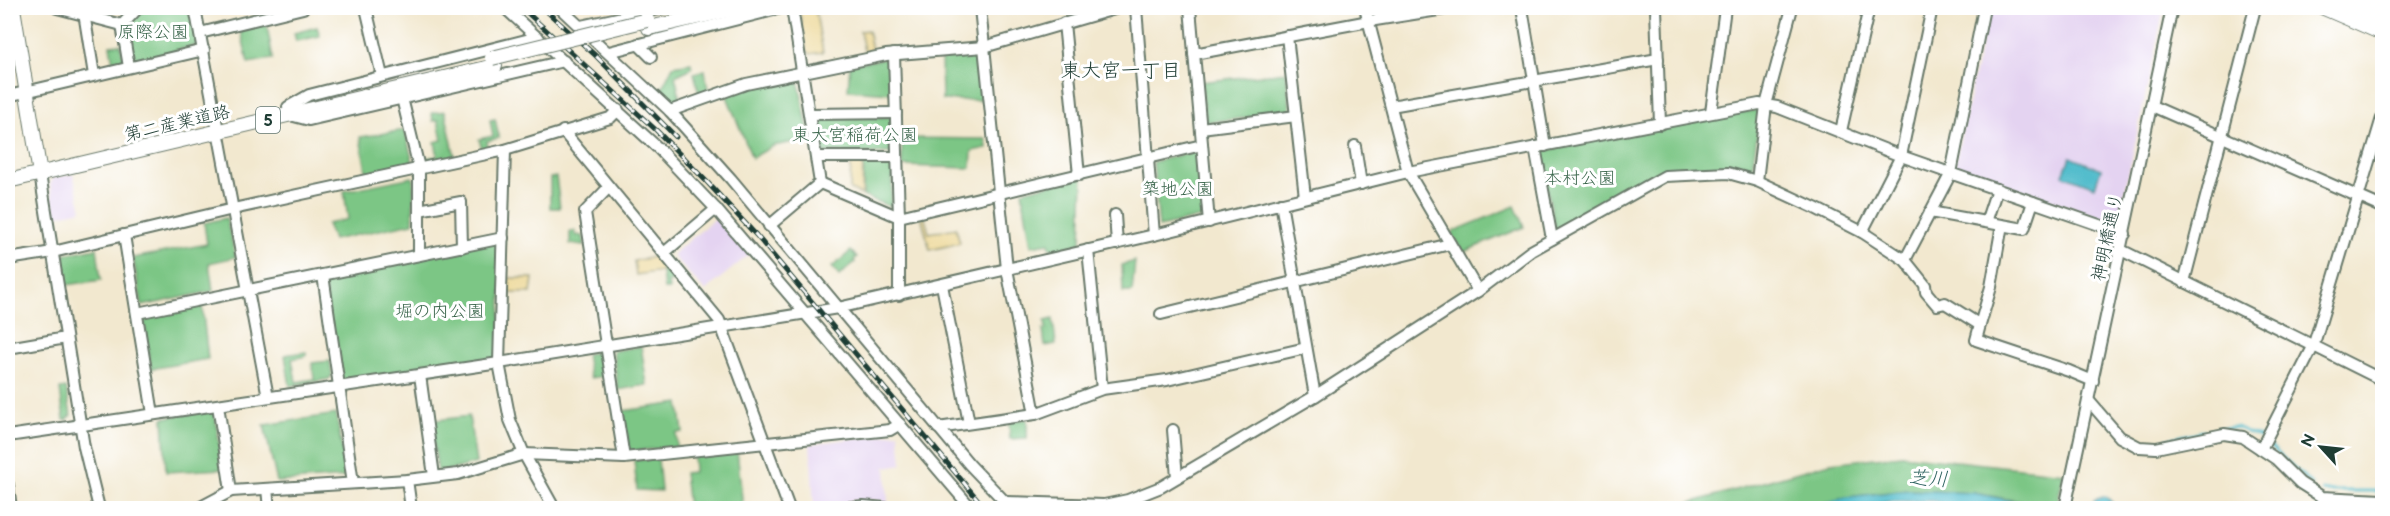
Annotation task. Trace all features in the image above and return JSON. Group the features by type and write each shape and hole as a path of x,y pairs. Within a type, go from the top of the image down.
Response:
{"main road":[{"path":"14,8 39,170"},
{"name":"5","path":"648,24 701,8"},
{"name":"5","path":"648,24 737,8"},
{"path":"2324,8 2382,33"},
{"path":"2352,8 2382,21"},
{"name":"第二産業道路","path":"8,174 39,170 219,128 648,24"},
{"name":"第二産業道路","path":"8,181 39,170"}],"street":[{"path":"57,8 87,10 122,25"},
{"path":"122,25 138,8"},
{"path":"195,8 268,398"},
{"path":"200,33 296,8"},
{"path":"366,8 382,76"},
{"path":"506,8 618,110 716,208 971,508"},
{"path":"580,26 662,8"},
{"path":"609,52 782,8"},
{"path":"792,8 820,183"},
{"path":"980,8 1007,269 1035,414"},
{"path":"670,111 746,84 894,54 984,47 1118,8"},
{"path":"1136,8 1154,235"},
{"path":"1190,8 1209,222"},
{"path":"1365,8 1408,172 1478,291"},
{"path":"1194,54 1451,8"},
{"path":"1522,8 1534,80 1552,239"},
{"path":"1656,8 1660,124"},
{"path":"1711,112 1725,8"},
{"path":"1757,181 1767,105 1792,8"},
{"path":"1841,131 1869,8"},
{"path":"1862,232 1901,156 1932,8"},
{"path":"1905,260 1951,173 1984,8"},
{"name":"神明橋通り","path":"2065,508 2172,8"},
{"path":"2184,282 2223,138 2254,8"},
{"path":"87,10 94,75"},
{"path":"567,10 580,26 670,111 938,428 989,487 1008,505 1104,505 1128,500 1153,490 1315,396 1478,291 1530,251 1665,176 1728,173 1757,181 1862,232 1905,260 1925,285 1926,292 1936,305 1946,303 1980,325"},
{"path":"1064,23 1079,175"},
{"path":"122,25 129,68"},
{"path":"1287,36 1305,197"},
{"path":"538,37 309,95 288,111 309,120 564,61"},
{"path":"638,44 651,57"},
{"path":"8,96 204,50"},
{"path":"894,54 899,295"},
{"path":"1391,106 1658,58"},
{"path":"402,98 419,168 419,255"},
{"path":"8,436 499,363 838,309 1209,222 1408,172 1660,124 1711,112 1767,105 1841,131 1901,156 2125,234"},
{"path":"2152,106 2382,207"},
{"path":"8,259 53,252 232,209 505,150 610,118 618,110"},
{"path":"810,114 896,113"},
{"path":"1200,128 1296,116"},
{"path":"2261,449 2313,347 2382,118"},
{"path":"563,131 723,327 789,508"},
{"path":"820,183 899,217 1202,145"},
{"path":"1355,147 1361,184"},
{"path":"505,150 499,363 506,406 516,437 554,508"},
{"path":"817,157 897,157"},
{"path":"39,170 87,466 99,508"},
{"path":"769,226 820,183"},
{"path":"609,187 585,212 624,458"},
{"path":"1986,222 1997,189"},
{"path":"419,210 461,202 462,247"},
{"path":"1930,212 2024,229 2033,202"},
{"path":"1281,203 1315,396"},
{"path":"664,253 716,208"},
{"path":"1115,215 1117,244"},
{"path":"2002,225 1991,287 1976,340 2093,381"},
{"path":"124,235 153,414"},
{"path":"137,313 503,238"},
{"path":"1161,314 1450,244"},
{"path":"1088,250 1102,389"},
{"path":"2121,250 2382,380"},
{"path":"323,275 353,483"},
{"path":"942,285 969,423"},
{"path":"8,348 66,338"},
{"path":"938,428 1035,414 1102,389 1167,380 1306,348"},
{"path":"420,375 434,476"},
{"path":"2089,401 2120,436 2139,447 2156,448 2224,434 2242,437 2276,459 2300,483 2322,497 2382,500"},
{"path":"218,405 231,491"},
{"path":"199,508 231,491 407,480 459,474 524,454 624,458 890,430 900,424"},
{"path":"1173,430 1177,477"},
{"path":"407,480 411,508"},
{"path":"267,489 269,508"},
{"path":"8,490 11,508"},
{"path":"841,508 863,506 885,508"}],"shaded area":[{"path":"1989,8 2164,8 2118,223 1954,168"},
{"path":"73,174 82,210 55,216 50,184 54,178"},
{"path":"717,217 750,254 705,291 672,255"},
{"path":"899,433 902,464 886,467 888,503 875,500 850,501 825,508 814,508 810,444"}],"green space":[{"name":"原際公園","path":"143,8 190,8 198,45 132,62 125,27"},
{"path":"266,21 273,59 248,63 240,27"},
{"path":"317,27 320,36 296,41 294,33"},
{"path":"120,44 124,59 121,63 113,64 110,45"},
{"path":"976,51 982,100 942,100 941,53"},
{"path":"890,58 891,93 848,90 850,64"},
{"path":"691,63 692,68 675,76 681,101 671,103 667,101 659,94 673,66"},
{"path":"705,70 708,90 699,93 694,73"},
{"path":"1286,72 1291,113 1206,122 1201,82"},
{"path":"797,74 810,139 773,146 752,158 726,94"},
{"name":"本村公園","path":"1761,109 1751,174 1727,168 1666,170 1555,229 1540,151"},
{"path":"445,111 455,157 421,164 421,159 438,156 435,142 442,140 438,120 433,121 432,113"},
{"name":"東大宮稲荷公園","path":"815,116 892,117 892,153 821,153"},
{"path":"495,119 499,138 487,141 488,148 482,150 479,139 493,136 490,120"},
{"path":"405,130 413,163 410,167 367,176 360,137"},
{"path":"902,138 986,139 987,148 972,151 971,168 902,166"},
{"name":"築地公園","path":"1199,150 1203,217 1159,227 1153,162"},
{"path":"864,159 893,160 891,207 863,196"},
{"path":"412,177 414,180 413,223 333,240 327,224 348,219 344,191"},
{"path":"556,177 560,208 550,208 550,178"},
{"path":"1083,177 1081,244 1051,250 1049,243 1031,246 1022,191"},
{"path":"1515,206 1524,227 1463,252 1452,235 1454,231"},
{"path":"226,218 236,257 209,263 213,291 142,306 133,258 207,244 204,223"},
{"path":"570,231 575,231 575,235 583,236 585,245 570,244"},
{"name":"堀の内公園","path":"503,238 499,363 339,387 323,275"},
{"path":"97,248 101,280 67,285 63,259 66,254"},
{"path":"851,251 857,257 855,262 839,276 832,267"},
{"path":"660,255 680,280 668,282 669,289 664,289"},
{"path":"1135,261 1132,292 1123,292 1122,265"},
{"path":"202,305 208,359 151,369 144,320 146,316"},
{"path":"1053,319 1056,344 1045,346 1043,330 1046,329 1045,321"},
{"path":"641,346 647,385 618,390 613,351"},
{"path":"306,352 306,356 292,359 296,382 314,379 312,363 330,361 332,375 329,379 290,386 285,355"},
{"path":"600,352 603,354 605,376 590,378 586,354"},
{"path":"66,388 71,415 64,420 60,389"},
{"path":"679,403 683,432 676,433 677,447 632,451 629,449 623,411"},
{"path":"211,410 215,413 223,469 166,472 163,418"},
{"path":"336,414 347,477 277,482 264,425"},
{"path":"469,416 476,463 438,472 430,421"},
{"path":"1027,419 1027,438 1010,439 1009,421"},
{"path":"737,450 743,508 688,508 684,473 694,472 693,455"},
{"path":"1902,455 2064,473 2056,508 1974,493 1909,490 1847,497 1806,508 1672,508 1830,463"},
{"path":"658,459 661,491 637,490 634,460"}],"sand":[{"path":"799,8 815,8 823,52 810,54 806,49"},
{"path":"868,30 872,50 864,51 860,31"},
{"path":"851,159 863,159 862,195 850,190"},
{"path":"924,215 929,233 956,228 960,243 930,250 921,216"},
{"path":"658,256 662,271 636,275 634,261"},
{"path":"508,278 533,278 531,293 508,293"}],"water":[{"path":"2070,157 2101,169 2095,187 2063,175"},
{"path":"1909,490 1974,493 2047,508 1964,508 1932,501 1887,502 1866,508 1806,508 1847,497"},
{"path":"2106,496 2117,508 2095,508 2094,500"}],"waterway":[{"path":"2218,428 2236,427 2261,438"},
{"path":"2151,443 2204,431"},
{"path":"2269,445 2312,484"},
{"path":"2323,491 2378,491"}],"railway":[{"path":"522,8 656,130 707,182 756,235 985,508"},
{"path":"543,8 596,56 676,137"}],"district":[{"name":"東大宮一丁目","path":"1121,70"}],"water label":[{"name":"芝川","path":"1928,478"}]}
